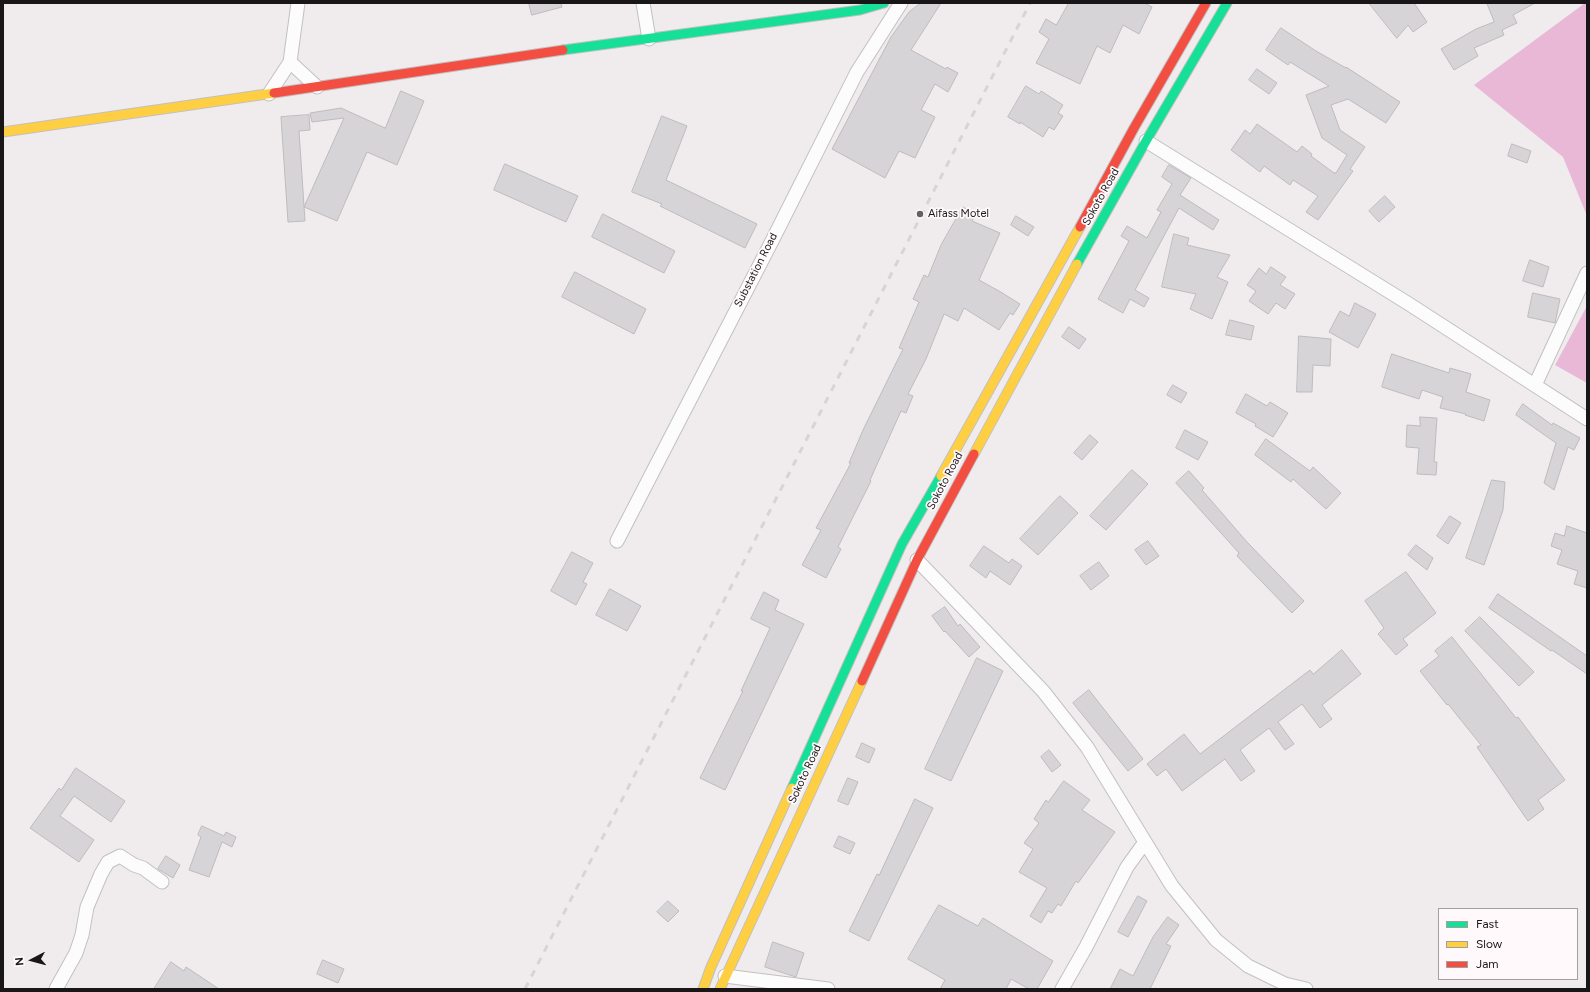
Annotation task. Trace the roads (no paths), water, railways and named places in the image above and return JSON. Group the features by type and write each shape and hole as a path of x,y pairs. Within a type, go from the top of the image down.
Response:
{"main road":[{"path":"3,132 515,57 860,10 884,3"},
{"name":"Sokoto Road","path":"703,989 711,967 902,544 1032,315 1134,128 1206,3"},
{"name":"Sokoto Road","path":"720,989 917,560 1042,326 1146,141 1227,3"}],"street":[{"path":"269,94 290,62 298,3"},
{"path":"643,3 649,39"},
{"name":"Substation Road","path":"617,541 773,239 857,72 902,3"},
{"path":"290,62 317,87"},
{"path":"1146,141 1410,304 1587,419"},
{"path":"1535,385 1587,273"},
{"path":"917,560 1044,692 1087,747 1172,886 1216,940 1248,966 1285,984 1306,989"},
{"path":"1062,989 1086,947 1127,868 1145,842"},
{"path":"56,989 76,953 82,935 87,907 101,874 108,862 120,856 134,865 143,868 162,882"},
{"path":"725,976 828,989"}],"railway":[{"path":"525,989 1030,3"}],"place":[{"name":"Aifass Motel","path":"920,214"}]}
